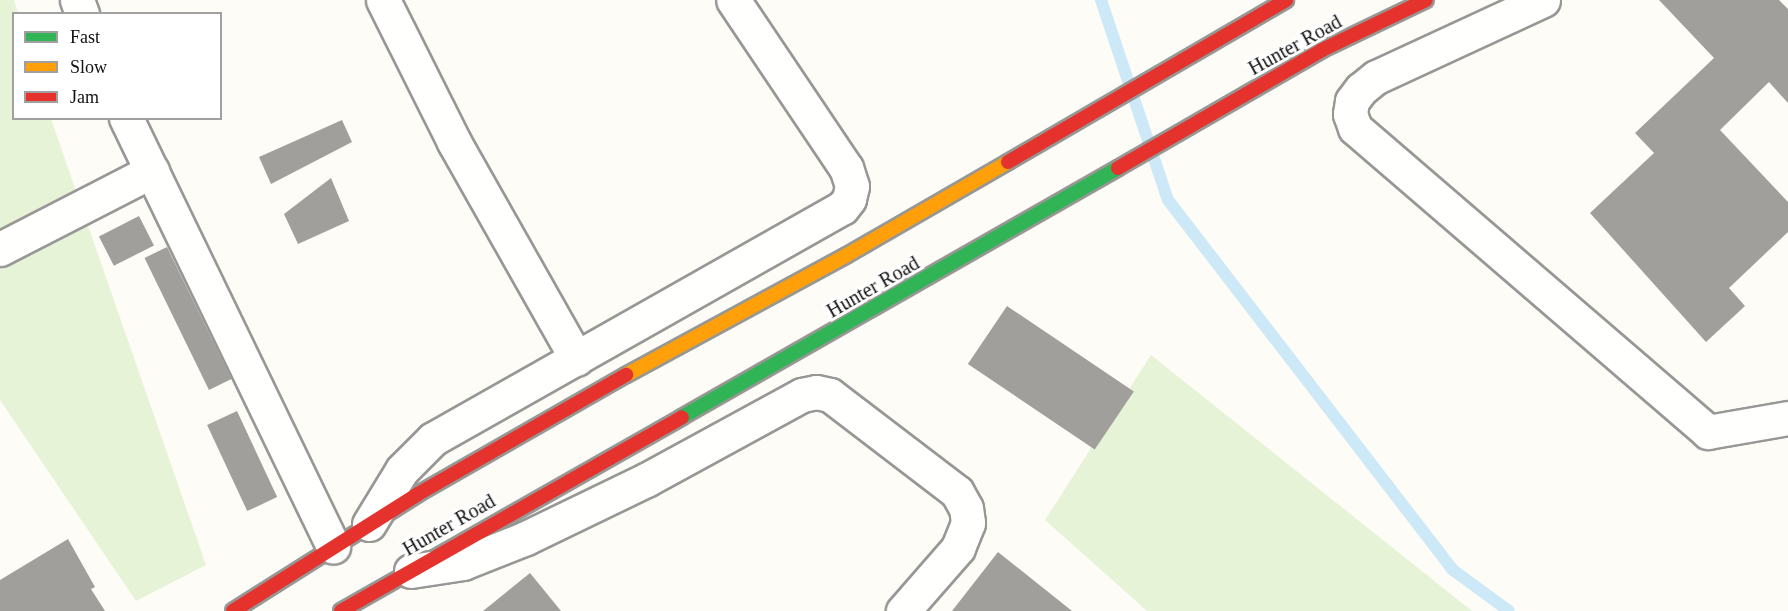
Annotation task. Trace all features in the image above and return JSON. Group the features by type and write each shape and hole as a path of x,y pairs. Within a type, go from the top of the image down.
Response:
{"street":[{"path":"383,0 453,142 577,359"},
{"path":"369,524 402,470 433,439 842,208 849,199 852,186 846,168 733,0"},
{"name":"Hunter Road","path":"234,611 369,524 696,335 847,255 1286,0"},
{"name":"Hunter Road","path":"341,611 406,572 878,307 1322,50 1426,0"},
{"path":"1543,0 1376,77 1361,89 1353,101 1350,114 1355,128 1708,432 1788,418"},
{"path":"127,120 333,547"},
{"path":"0,249 152,171"},
{"path":"406,572 463,563 526,538 656,474 802,395 816,392 830,395 957,492 966,508 968,524 958,548 903,611"}],"green space":[{"path":"0,0 14,0 18,12 12,12 12,120 51,120 206,565 136,601 0,400"},
{"path":"1151,355 1472,611 1147,611 1045,520"}],"building":[{"path":"1659,0 1779,0 1788,9 1788,103 1769,82 1720,130 1788,202 1788,232 1729,288 1745,306 1706,342 1590,213 1654,153 1635,133 1714,58"},
{"path":"342,120 352,142 271,184 259,157"},
{"path":"331,178 349,221 298,244 284,214"},
{"path":"139,216 154,245 114,266 99,236"},
{"path":"167,247 231,379 209,390 145,258"},
{"path":"1007,306 1134,392 1095,450 968,364"},
{"path":"237,411 277,497 247,511 207,425"},
{"path":"68,539 95,587 91,589 105,611 0,611 0,580"},
{"path":"998,552 1072,611 952,611"},
{"path":"530,573 561,611 483,611"}],"waterway":[{"path":"1101,0 1168,200 1453,570 1509,611"}],"traffic: fast":[{"path":"682,417 1118,168"}],"traffic: slow":[{"path":"626,375 847,255 1008,162"}],"traffic: jam":[{"path":"1008,162 1286,0"},
{"path":"1118,168 1322,50 1426,0"},
{"path":"233,611 418,494 626,375"},
{"path":"341,611 682,417"}]}
